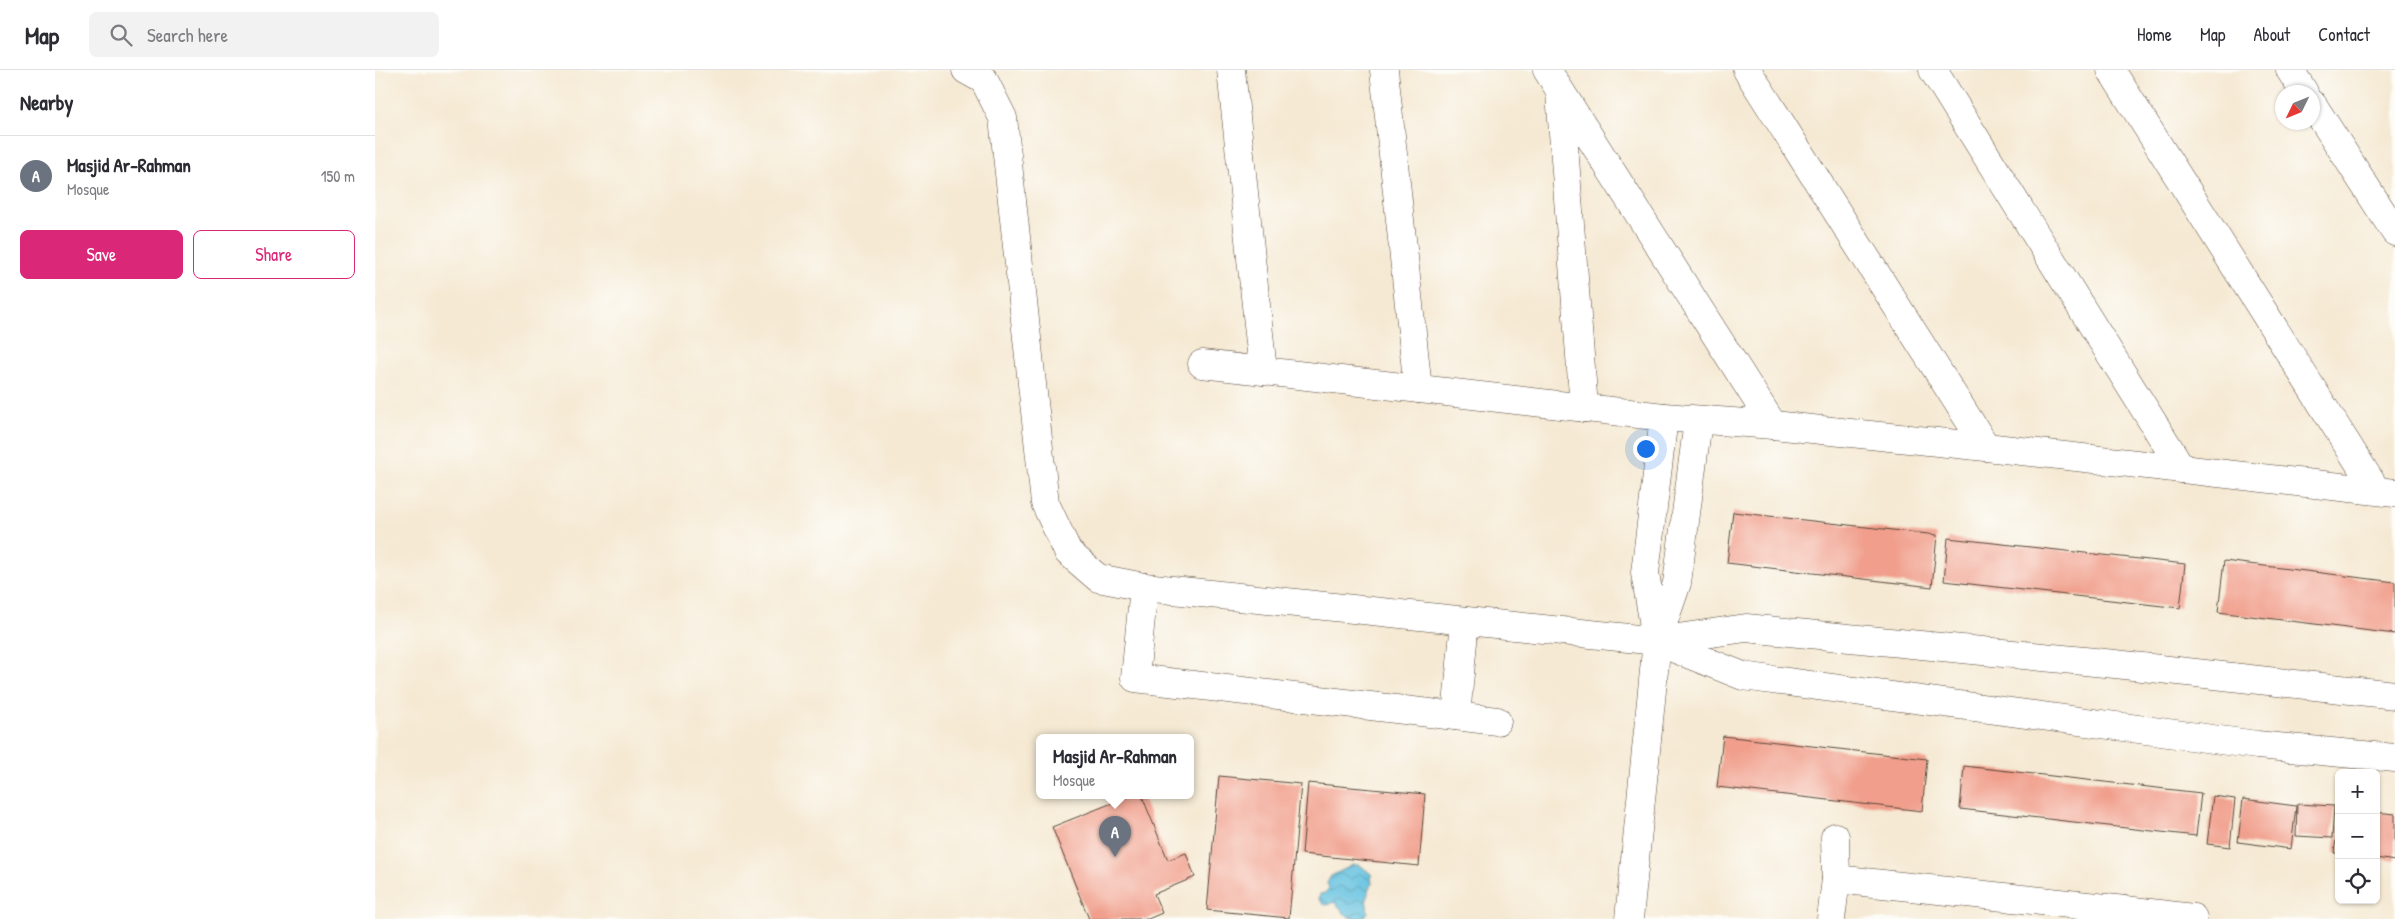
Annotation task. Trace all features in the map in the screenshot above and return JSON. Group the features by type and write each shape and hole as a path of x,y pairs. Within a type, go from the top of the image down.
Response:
{"street":[{"path":"966,70 984,80 1003,118 1045,504 1068,552 1098,578 1145,588 1657,642 1746,628 2115,664 2395,695"},
{"path":"1231,70 1263,371"},
{"path":"1384,70 1418,389"},
{"path":"1747,70 1986,447"},
{"path":"1933,70 2182,469"},
{"path":"2111,70 2386,491"},
{"path":"2290,70 2300,85"},
{"path":"1553,80 1584,408"},
{"path":"1553,80 1773,426"},
{"path":"2320,116 2395,232"},
{"path":"1202,364 1698,421 1773,426 1986,447 2386,491"},
{"path":"1657,642 1645,573 1664,417"},
{"path":"1629,919 1657,642 1677,583 1698,421"},
{"path":"1145,588 1135,678 1497,721"},
{"path":"1456,716 1465,621"},
{"path":"1657,642 1743,676 2257,745 2395,758"},
{"path":"1831,919 1836,880 1835,838"},
{"path":"1836,880 1979,907 2193,918"}],"water":[{"path":"1353,865 1360,865 1371,874 1372,883 1366,899 1368,912 1363,919 1350,918 1338,905 1333,902 1328,905 1323,904 1319,899 1320,894 1325,893 1329,888 1327,883 1331,876"}],"building":[{"path":"1733,512 1937,535 1932,587 1727,563"},
{"path":"1948,538 2185,564 2180,608 1944,581"},
{"path":"2224,561 2395,582 2395,634 2218,612"},
{"path":"1723,736 1927,759 1922,811 1717,787"},
{"path":"1964,766 2201,793 2196,836 1960,809"},
{"path":"1219,776 1301,784 1289,918 1207,910"},
{"path":"1308,783 1425,794 1419,866 1302,854"},
{"path":"2213,796 2235,799 2230,847 2207,844"},
{"path":"1122,799 1143,799 1168,860 1186,853 1195,877 1154,894 1162,913 1148,919 1089,919 1052,827"},
{"path":"2243,799 2296,806 2291,849 2238,842"},
{"path":"2297,804 2334,806 2332,838 2296,836"},
{"path":"2380,812 2395,814 2395,861 2380,859"}],"place":[{"name":"Masjid Ar-Rahman","path":"1115,857"}]}
